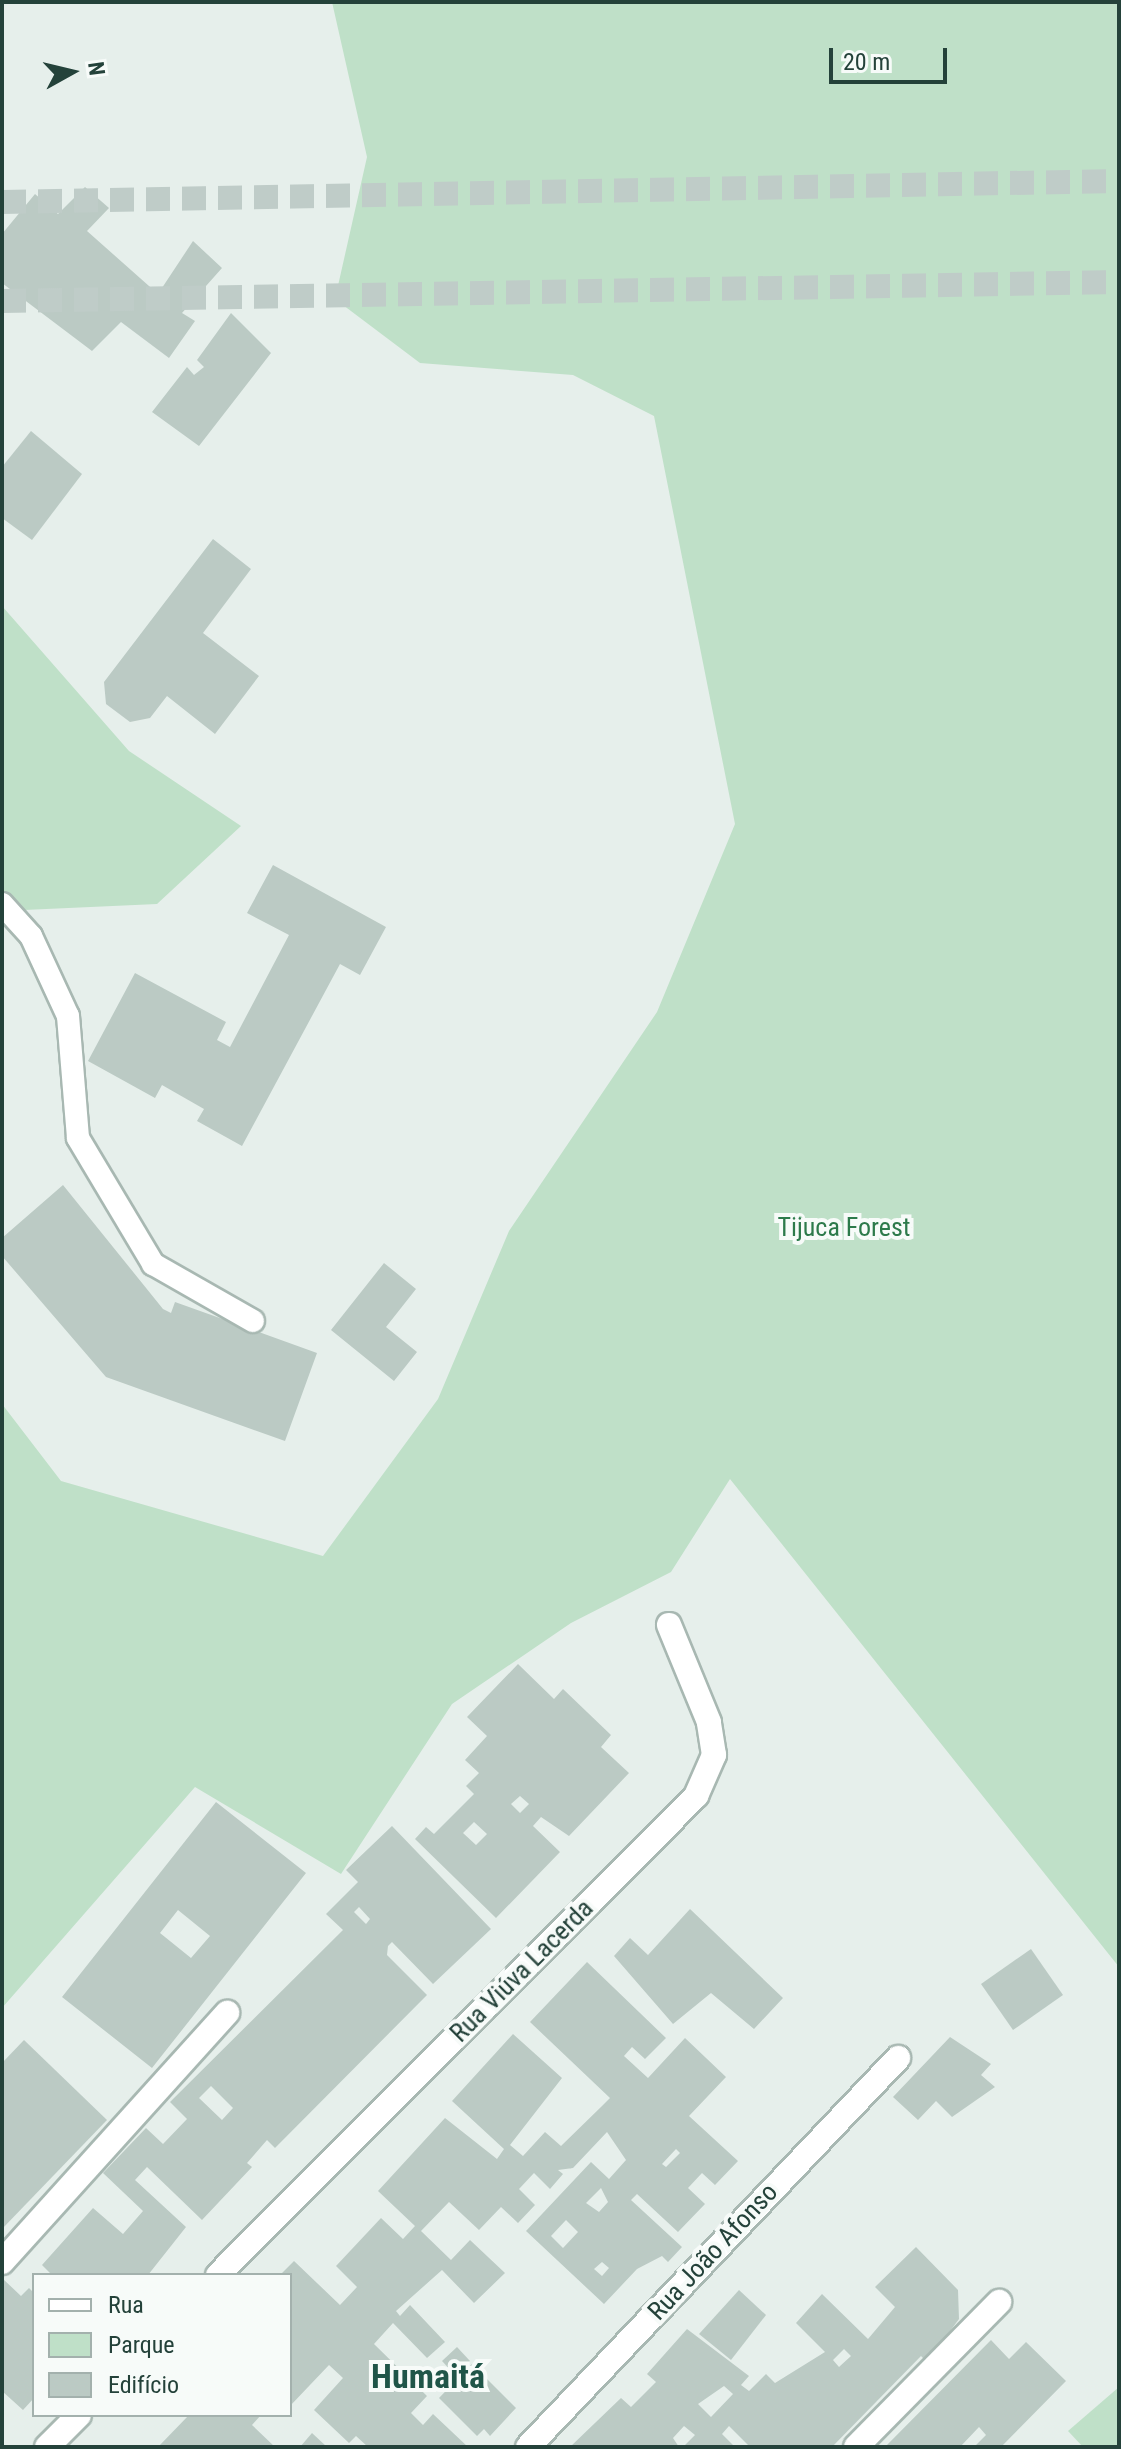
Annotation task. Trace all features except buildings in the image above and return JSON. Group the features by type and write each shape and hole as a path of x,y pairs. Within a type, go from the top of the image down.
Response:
{"street":[{"name":"Rua Viúva Lacerda","path":"220,2273 696,1796 714,1755 709,1722 669,1625"},
{"path":"2,2262 227,2013"},
{"name":"Rua João Afonso","path":"528,2447 898,2058"},
{"path":"856,2447 999,2302"},
{"path":"47,2447 77,2417"}],"lane":[{"path":"2,904 31,936 68,1016 78,1138 153,1264 253,1321"}],"green space":[{"name":"Tijuca Forest","path":"332,2 1119,2 1119,1967 730,1479 671,1572 571,1623 452,1704 341,1874 195,1787 2,2008 2,1404 61,1481 323,1556 438,1399 509,1231 657,1012 735,824 654,416 573,375 420,363 335,299 367,157"},
{"path":"2,606 129,751 241,826 157,904 2,911"},
{"path":"1119,2387 1119,2447 1083,2447 1068,2431"}],"tunnel":[{"path":"2,202 1119,181"},
{"path":"2,301 1119,282"}],"district":[{"name":"Humaitá","path":"428,2377"}]}
